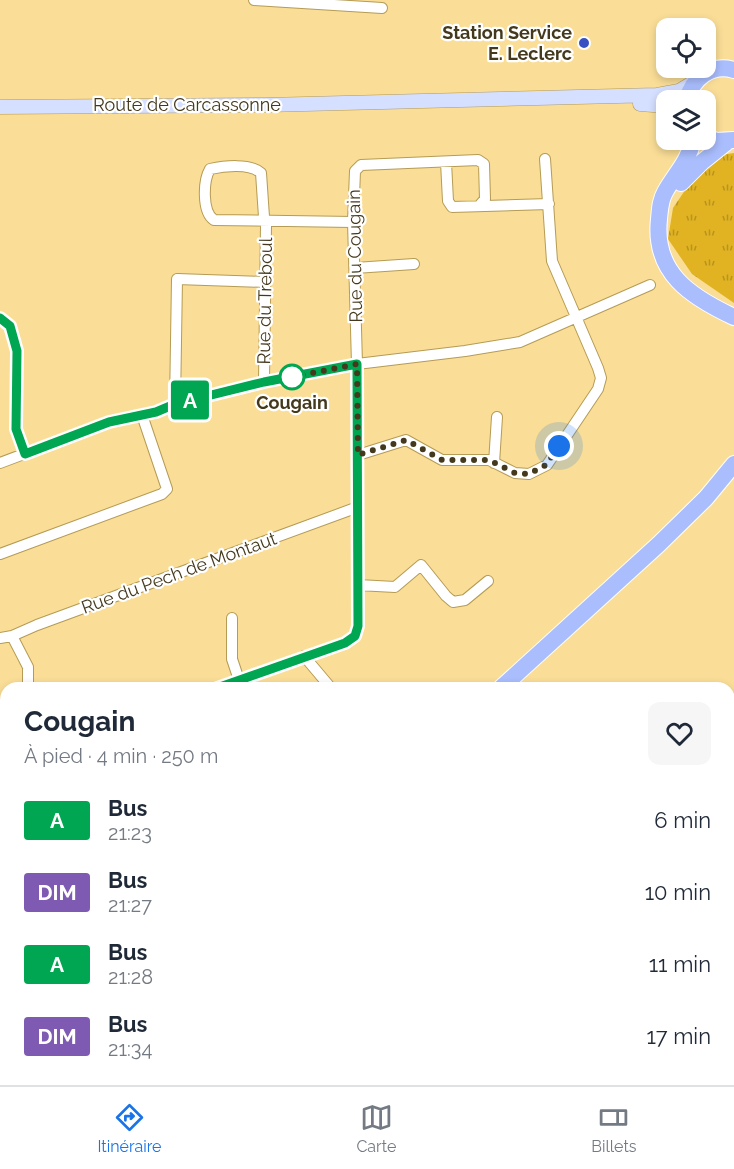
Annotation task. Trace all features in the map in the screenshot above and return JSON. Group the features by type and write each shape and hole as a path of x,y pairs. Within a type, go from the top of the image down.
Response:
{"main road":[{"path":"691,90 694,82 708,71 718,68 734,70"},
{"name":"Route de Carcassonne","path":"0,107 374,103 657,95 679,91 694,82"},
{"name":"Route de Carcassonne","path":"374,103 546,106 656,105"},
{"path":"659,216 672,193 689,173 730,141"},
{"path":"691,150 683,168 665,192 660,204 659,242 663,258 683,287 703,303 734,317"},
{"path":"683,287 716,300 734,303"},
{"path":"659,544 734,452"},
{"path":"508,682 659,544 698,506 734,464"}],"street":[{"path":"254,0 382,8"},
{"path":"358,455 406,440 442,460 489,460 515,473 529,474 546,465 598,389 601,378 598,368 552,261 545,159"},
{"name":"Rue du Cougain","path":"304,657 345,643 355,636 358,626 357,364 353,222 355,171 361,165 478,160 484,164 485,199 479,206"},
{"path":"447,162 448,201 452,207 549,204"},
{"name":"Rue du Treboul","path":"264,382 266,225 261,173 255,168 210,169 206,175 208,216 214,220 265,221"},
{"path":"265,221 353,222"},
{"path":"355,268 414,264"},
{"path":"175,404 177,279 266,282"},
{"path":"0,463 109,422 142,416 175,404 264,382 357,364 520,342 650,285"},
{"path":"0,318 10,326 17,351 16,429 25,454"},
{"path":"0,554 162,494 166,489 142,416"},
{"path":"494,463 497,417"},
{"name":"Rue du Pech de Montaut","path":"0,638 12,636 358,507"},
{"path":"358,585 395,587 421,565 453,602 465,600 488,581"},
{"path":"232,618 232,659 239,680"},
{"path":"12,636 28,667 28,682"},
{"path":"234,682 304,657 326,682"}],"green space":[{"path":"734,153 734,303 692,274 668,239 673,208 694,177 713,156"}],"bus line":[{"name":"A","path":"0,318 10,326 17,351 16,429 25,454 109,422 131,416 142,416 175,404 264,382 357,364 358,626 355,636 345,643 234,682"}],"place":[{"name":"Station Service E. Leclerc","path":"584,43"},
{"name":"Cougain","path":"292,377"}],"route":[{"path":"292,377 357,364 358,455 406,440 442,460 489,460 515,473 529,474 539,471 546,465 559,446"}]}
